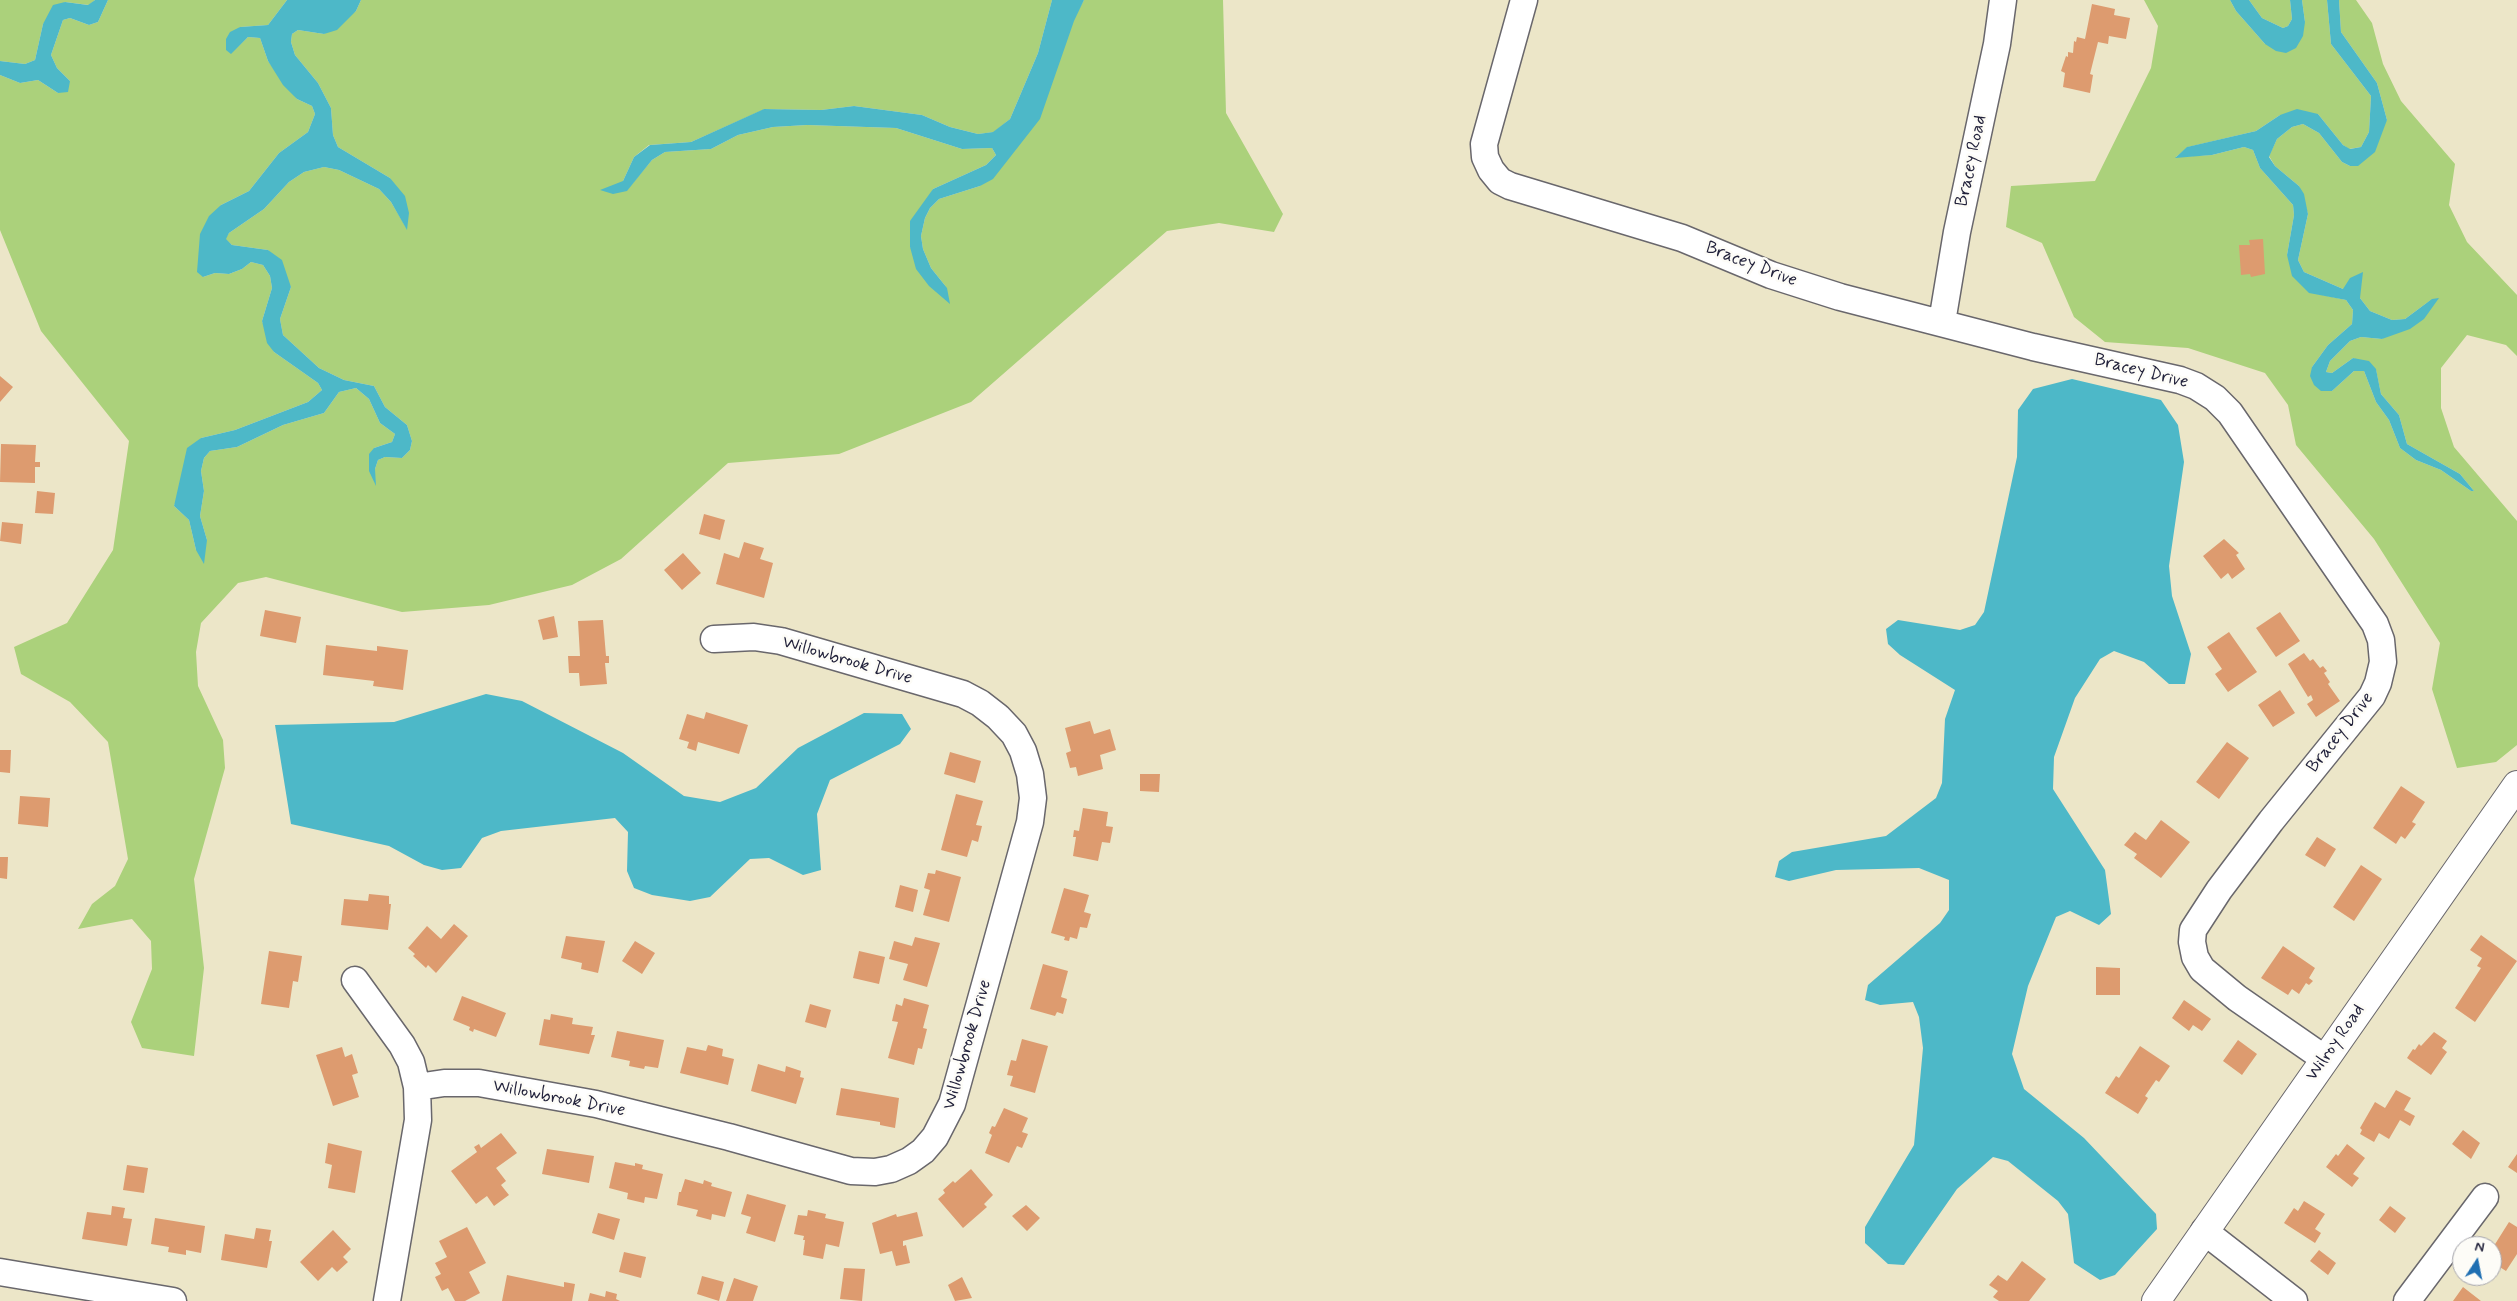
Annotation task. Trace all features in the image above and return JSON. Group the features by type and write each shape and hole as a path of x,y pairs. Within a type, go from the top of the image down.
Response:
{"main road":[{"name":"Wilroy Road","path":"2156,1301 2517,785"}],"street":[{"name":"Bracey Drive","path":"1524,0 1484,144 1485,158 1491,170 1500,181 1510,186 1682,238 1771,274 1840,297 2033,347 2180,380 2196,386 2215,398 2230,413 2375,624 2381,640 2383,662 2378,683 2372,696 2271,821 2219,890 2193,930 2194,956 2202,969 2237,998 2325,1059"},
{"name":"Bracey Road","path":"1942,322 1957,232 1996,44 2003,0"},
{"name":"Willowbrook Drive","path":"417,1087 444,1083 479,1083 596,1104 729,1136 851,1171 875,1172 891,1169 910,1161 923,1151 935,1137 952,1104 1030,822 1032,790 1030,774 1023,751 1014,734 998,717 980,703 963,694 781,641 754,637 714,640"},
{"path":"356,980 402,1046 411,1062 417,1087 418,1120 386,1301"},
{"path":"2407,1301 2485,1197"},
{"path":"2204,1231 2294,1301"},
{"path":"0,1272 173,1301"}],"green space":[{"path":"0,0 95,0 89,5 65,2 43,24 35,60 25,64 0,61"},
{"path":"108,0 287,0 268,25 240,27 231,53 248,37 260,38 268,61 297,99 312,106 315,114 308,132 279,153 249,191 221,205 203,277 215,273 229,274 242,269 251,262 263,265 270,276 272,288 262,321 274,352 318,383 322,390 308,402 235,430 201,438 174,506 189,520 196,550 207,540 200,516 204,491 201,471 204,458 210,451 237,447 283,425 324,413 339,392 356,388 369,399 380,423 395,434 392,442 374,448 375,484 375,469 378,460 385,457 402,458 410,450 412,441 407,425 385,407 374,386 344,380 319,368 283,335 280,319 291,287 268,250 232,245 225,239 229,233 264,209 289,182 304,172 324,167 339,170 379,189 391,202 407,229 390,178 338,147 333,135 331,108 318,83 295,55 291,42 292,34 298,30 324,34 356,11 361,0 1052,0 1038,53 1010,119 994,132 978,134 950,127 922,115 854,106 821,110 765,109 691,142 649,145 634,157 623,181 626,191 652,160 665,152 711,149 738,135 773,127 807,125 896,128 962,149 992,148 996,155 986,165 933,189 910,247 947,288 931,268 923,249 921,236 925,218 930,208 939,199 980,186 1084,0 1223,0 1226,113 1283,214 1274,232 1219,223 1167,231 971,402 839,454 728,463 621,559 572,585 489,605 402,612 266,577 238,583 201,623 196,652 198,686 223,740 225,768 194,879 204,968 194,1056 142,1048 131,1022 152,969 151,941 132,919 78,929 92,904 115,886 128,859 108,742 70,702 21,674 14,647 67,623 113,550 129,441 41,331 0,230 0,75 20,83 38,80 58,93 70,81 57,68 51,55 63,20 70,18 89,25 98,22"},
{"path":"2144,0 2230,0 2236,11 2265,44 2305,22 2302,0 2327,0 2331,44 2371,96 2369,132 2361,147 2349,149 2343,145 2318,114 2280,115 2256,131 2188,147 2176,157 2212,155 2244,147 2253,150 2260,168 2293,205 2294,215 2287,255 2309,292 2346,300 2353,310 2352,324 2328,345 2312,367 2332,391 2354,371 2364,371 2376,402 2389,420 2400,448 2416,460 2441,470 2471,491 2474,491 2460,474 2407,444 2399,415 2381,394 2376,370 2353,358 2332,373 2326,372 2330,361 2350,341 2361,337 2382,339 2432,299 2405,319 2392,320 2370,311 2360,298 2304,272 2298,260 2308,214 2299,186 2275,166 2269,156 2277,139 2292,127 2303,124 2319,133 2342,162 2350,166 2387,120 2377,83 2341,32 2339,0 2356,0 2372,23 2383,64 2401,101 2455,164 2449,205 2467,242 2517,295 2517,356 2506,345 2467,335 2441,368 2441,408 2454,447 2517,521 2517,745 2496,762 2457,768 2432,689 2440,643 2374,539 2296,445 2288,405 2265,373 2188,348 2105,342 2074,317 2042,243 2006,227 2011,186 2095,181 2151,68 2158,26"},
{"path":"2249,0 2290,0 2292,19 2288,26 2283,28 2262,18"}],"water":[{"path":"95,0 108,0 98,22 89,25 70,18 63,20 51,55 57,68 70,81 68,92 58,93 38,80 20,83 0,75 0,61 25,64 35,60 43,24 53,5 65,2 88,5"},
{"path":"287,0 361,0 356,11 337,30 324,34 298,30 292,34 291,42 295,55 318,83 331,108 333,135 338,147 390,178 405,196 409,213 407,230 391,202 379,189 339,170 324,167 304,172 289,182 264,209 229,233 226,239 232,245 268,250 282,260 291,287 280,319 283,335 319,368 344,380 374,386 385,407 407,425 412,441 410,450 402,458 385,457 378,460 375,469 376,486 369,471 369,454 374,448 392,442 395,434 380,423 369,399 356,388 339,392 324,413 283,425 237,447 210,451 204,458 201,471 204,491 200,516 207,540 204,564 196,550 189,520 174,506 187,448 201,438 235,430 308,402 322,390 318,383 274,352 267,343 262,321 272,288 270,276 263,265 251,262 242,269 229,274 215,273 203,277 197,272 200,234 209,216 221,205 249,191 279,153 308,132 315,114 312,106 297,99 283,85 268,61 260,38 248,37 231,54 226,50 226,39 230,32 240,27 268,25"},
{"path":"1052,0 1084,0 1074,21 1040,119 993,179 980,186 939,199 930,208 925,218 921,236 923,249 931,268 947,288 950,304 929,286 916,269 910,247 910,221 933,189 986,165 996,155 992,148 962,149 896,128 807,125 773,127 738,135 711,149 665,152 652,160 627,191 613,194 600,190 623,181 634,157 650,145 691,142 764,109 821,110 854,106 922,115 950,127 978,134 993,132 1010,119 1038,53"},
{"path":"2230,0 2249,0 2262,18 2283,28 2288,26 2292,19 2290,0 2302,0 2305,22 2303,36 2296,48 2286,53 2276,51 2265,44 2236,11"},
{"path":"2327,0 2339,0 2341,32 2377,83 2387,120 2375,152 2358,166 2350,166 2342,162 2319,133 2303,124 2292,127 2277,139 2269,157 2275,166 2299,186 2304,194 2308,214 2298,260 2304,272 2343,289 2350,278 2363,272 2360,298 2370,311 2392,320 2405,319 2432,299 2439,298 2424,319 2410,329 2382,339 2361,337 2350,341 2330,361 2326,372 2332,373 2353,358 2369,361 2376,369 2381,394 2399,415 2407,444 2460,474 2474,491 2471,491 2441,470 2416,460 2400,448 2389,420 2376,402 2364,371 2354,371 2332,391 2321,391 2314,385 2310,376 2312,367 2328,345 2352,324 2353,310 2346,300 2309,293 2292,276 2287,255 2294,215 2293,205 2260,168 2253,150 2244,147 2212,155 2175,158 2187,147 2256,131 2280,115 2297,109 2318,114 2343,145 2350,149 2361,147 2369,132 2371,96 2331,44"},
{"path":"2072,379 2161,400 2178,425 2184,462 2169,566 2172,596 2191,654 2185,684 2169,684 2144,662 2114,651 2100,659 2075,698 2054,757 2053,789 2105,870 2111,914 2099,925 2070,911 2056,917 2028,986 2012,1054 2024,1089 2084,1138 2156,1214 2157,1229 2115,1275 2100,1280 2074,1263 2068,1214 2058,1201 2008,1161 1993,1157 1957,1189 1904,1265 1888,1264 1865,1243 1865,1227 1914,1145 1923,1048 1919,1017 1913,1002 1880,1005 1865,1000 1868,985 1940,923 1949,910 1949,880 1919,868 1836,870 1789,881 1775,877 1779,861 1792,852 1886,836 1936,798 1942,783 1945,719 1955,690 1900,655 1888,644 1886,629 1898,620 1960,630 1975,625 1984,612 2017,457 2018,410 2033,389"},
{"path":"486,694 522,701 623,753 684,796 720,802 756,788 798,748 864,713 902,714 911,729 900,744 830,780 817,814 821,870 803,875 769,858 750,859 710,897 690,901 652,895 634,888 627,871 628,832 615,818 501,831 482,838 461,868 442,870 424,865 389,846 291,824 275,725 394,722"}],"building":[{"path":"2092,4 2115,9 2114,15 2130,18 2126,39 2109,36 2108,44 2098,42 2090,74 2093,75 2090,93 2063,87 2065,73 2061,71 2066,56 2068,57 2068,52 2073,53 2074,41 2076,42 2077,37 2085,39"},
{"path":"2263,239 2265,274 2251,277 2250,274 2241,275 2239,245 2250,245 2249,240"},
{"path":"0,376 13,387 0,402"},
{"path":"1,444 36,445 35,462 40,462 40,467 35,467 35,483 0,482"},
{"path":"37,491 55,493 53,514 35,513"},
{"path":"704,514 725,520 720,540 699,534"},
{"path":"2,522 23,524 21,544 0,541"},
{"path":"2224,539 2239,553 2236,555 2245,569 2232,579 2228,573 2221,579 2203,556"},
{"path":"744,542 764,548 760,559 773,563 764,598 716,584 724,553 739,558"},
{"path":"683,553 701,573 682,590 664,570"},
{"path":"265,610 301,617 296,643 260,636"},
{"path":"2280,612 2300,641 2276,657 2256,628"},
{"path":"554,616 558,637 543,640 538,620"},
{"path":"603,620 606,656 609,656 609,663 605,663 607,684 580,686 579,673 569,673 568,656 580,656 578,621"},
{"path":"2229,632 2257,672 2228,692 2215,674 2222,669 2207,647"},
{"path":"326,645 377,651 377,646 408,650 403,690 373,686 374,681 323,675"},
{"path":"2304,653 2310,661 2313,659 2320,668 2323,666 2327,671 2324,673 2330,682 2328,684 2340,701 2316,717 2307,704 2313,700 2311,695 2308,697 2288,664"},
{"path":"2280,690 2295,713 2273,727 2258,705"},
{"path":"706,712 748,725 739,754 698,742 696,751 687,748 689,742 679,739 687,714 704,719"},
{"path":"1090,721 1094,734 1110,729 1116,750 1100,755 1103,769 1078,776 1076,767 1070,768 1066,753 1071,751 1065,728"},
{"path":"2227,742 2249,758 2219,799 2196,782"},
{"path":"0,750 11,750 10,773 0,772"},
{"path":"950,752 981,761 975,783 944,774"},
{"path":"1140,774 1160,774 1159,792 1140,791"},
{"path":"2401,786 2425,802 2412,822 2416,824 2405,839 2401,836 2396,844 2373,828"},
{"path":"956,794 983,801 976,825 982,826 978,842 972,840 967,857 941,850"},
{"path":"20,796 50,798 48,827 18,824"},
{"path":"1083,808 1108,812 1106,826 1113,827 1110,843 1102,842 1098,861 1073,856 1076,837 1073,837 1074,830 1079,831"},
{"path":"2161,820 2190,842 2161,878 2134,858 2137,854 2124,845 2135,832 2146,840"},
{"path":"2317,837 2336,849 2325,867 2305,855"},
{"path":"0,857 8,857 7,879 0,878"},
{"path":"2361,865 2382,879 2354,921 2333,907"},
{"path":"936,870 961,877 949,922 923,915 930,890 924,888 928,873 935,874"},
{"path":"900,885 918,890 913,912 895,907"},
{"path":"1064,888 1089,895 1084,912 1091,914 1087,928 1080,927 1077,939 1070,937 1069,941 1064,940 1065,937 1051,933"},
{"path":"369,894 389,896 389,904 391,904 388,930 341,925 344,899 368,901"},
{"path":"454,924 468,936 436,973 428,965 426,968 413,956 415,954 408,948 427,926 441,939"},
{"path":"2481,935 2517,961 2475,1022 2455,1008 2481,968 2477,966 2482,958 2470,950"},
{"path":"566,936 605,941 598,973 581,969 582,963 561,958"},
{"path":"915,937 940,943 927,987 903,980 908,964 889,959 894,941 912,946"},
{"path":"635,941 655,953 642,974 622,961"},
{"path":"2283,946 2315,968 2309,978 2313,981 2309,985 2306,983 2299,994 2292,989 2288,995 2261,978"},
{"path":"269,951 302,956 298,982 293,981 289,1008 261,1004"},
{"path":"859,951 885,957 879,984 853,978"},
{"path":"1043,964 1068,971 1061,997 1067,999 1063,1014 1057,1012 1055,1016 1030,1009"},
{"path":"2096,967 2120,968 2120,995 2096,995"},
{"path":"462,996 506,1013 496,1037 474,1029 473,1032 469,1030 470,1027 453,1020"},
{"path":"904,998 929,1005 923,1028 927,1029 922,1049 918,1048 914,1065 888,1058 898,1022 892,1021 896,1004 902,1006"},
{"path":"2184,1000 2211,1019 2202,1031 2193,1025 2189,1031 2172,1018"},
{"path":"810,1004 831,1010 826,1028 805,1022"},
{"path":"551,1014 573,1018 572,1024 593,1027 591,1035 595,1035 589,1054 539,1045 544,1019 550,1020"},
{"path":"617,1031 664,1040 658,1068 645,1066 644,1069 629,1066 630,1061 611,1057"},
{"path":"2434,1032 2447,1041 2442,1048 2447,1052 2431,1075 2407,1058 2413,1049 2415,1050 2419,1044 2421,1046"},
{"path":"1022,1039 1048,1046 1035,1093 1010,1086 1013,1076 1007,1075 1011,1060 1016,1061"},
{"path":"2238,1040 2257,1054 2242,1075 2223,1061"},
{"path":"708,1045 723,1049 722,1056 734,1059 728,1085 680,1073 687,1047 706,1051"},
{"path":"2140,1046 2170,1066 2159,1082 2156,1080 2145,1096 2148,1098 2138,1114 2105,1093 2116,1076 2119,1078"},
{"path":"342,1047 345,1057 352,1054 358,1073 352,1075 359,1097 333,1106 316,1055"},
{"path":"758,1064 785,1072 786,1066 801,1071 800,1077 804,1078 796,1104 751,1091"},
{"path":"841,1088 899,1098 895,1128 880,1125 880,1122 836,1115"},
{"path":"2396,1090 2411,1098 2404,1110 2415,1116 2410,1126 2400,1120 2389,1139 2379,1133 2374,1142 2360,1134 2362,1130 2360,1128 2375,1102 2385,1108"},
{"path":"1004,1108 1028,1118 1022,1132 1028,1134 1022,1148 1017,1146 1009,1163 985,1153 992,1135 989,1133 992,1126 995,1127"},
{"path":"2463,1130 2480,1143 2471,1159 2452,1144"},
{"path":"501,1133 517,1153 496,1168 506,1181 501,1185 509,1195 494,1206 487,1196 476,1204 451,1171 477,1152 474,1147 479,1144 481,1148"},
{"path":"328,1143 362,1151 355,1193 328,1188 332,1165 325,1163"},
{"path":"2347,1144 2365,1158 2353,1174 2359,1178 2352,1187 2326,1167"},
{"path":"547,1149 594,1156 589,1183 542,1174"},
{"path":"2517,1154 2517,1173 2508,1167"},
{"path":"615,1162 635,1166 635,1163 643,1165 642,1169 663,1174 657,1199 645,1197 644,1203 627,1199 628,1193 609,1188"},
{"path":"127,1165 148,1168 144,1193 123,1190"},
{"path":"971,1169 993,1195 984,1204 987,1207 963,1228 938,1199 945,1193 943,1190 953,1181 955,1183"},
{"path":"685,1179 703,1184 704,1180 712,1183 711,1186 732,1192 725,1217 712,1214 711,1220 696,1216 698,1210 677,1205 679,1192 681,1192"},
{"path":"747,1194 786,1205 775,1242 746,1233 751,1217 741,1214"},
{"path":"2304,1201 2325,1214 2315,1229 2321,1233 2315,1243 2284,1223 2294,1208 2298,1211"},
{"path":"1026,1205 1040,1218 1027,1231 1012,1216"},
{"path":"112,1206 125,1208 123,1218 132,1219 127,1246 82,1239 87,1212 111,1215"},
{"path":"2390,1206 2406,1218 2395,1233 2379,1220"},
{"path":"808,1210 826,1214 825,1218 844,1222 839,1247 826,1244 823,1259 803,1255 804,1236 794,1234 798,1215 807,1216"},
{"path":"917,1212 923,1236 903,1241 903,1246 906,1245 910,1263 896,1266 892,1251 880,1254 872,1223 896,1214 897,1217"},
{"path":"598,1213 620,1219 614,1240 592,1233"},
{"path":"155,1218 205,1226 201,1253 186,1250 186,1255 168,1252 169,1247 151,1244"},
{"path":"2509,1222 2517,1227 2517,1254 2506,1271 2502,1268 2502,1236 2500,1236"},
{"path":"467,1227 486,1263 469,1272 480,1293 465,1301 455,1301 448,1288 442,1291 435,1277 441,1274 435,1263 447,1257 439,1241"},
{"path":"256,1228 271,1230 269,1241 272,1241 267,1268 221,1260 225,1234 254,1239"},
{"path":"333,1230 351,1249 343,1257 348,1262 337,1272 332,1267 318,1281 300,1262"},
{"path":"2319,1250 2336,1263 2328,1275 2310,1261"},
{"path":"624,1252 646,1257 641,1278 619,1272"},
{"path":"2022,1261 2046,1279 2029,1301 1999,1301 1993,1297 1998,1291 1989,1285 1998,1275 2007,1281"},
{"path":"844,1268 865,1269 862,1301 840,1299"},
{"path":"507,1275 564,1287 564,1282 575,1284 572,1301 502,1301"},
{"path":"702,1276 724,1282 719,1301 697,1294"},
{"path":"962,1277 972,1298 955,1301 948,1285"},
{"path":"734,1278 758,1286 753,1301 726,1301"},
{"path":"2463,1287 2481,1301 2453,1301"},
{"path":"606,1291 617,1294 616,1299 620,1301 588,1301 590,1293 605,1297"}]}
